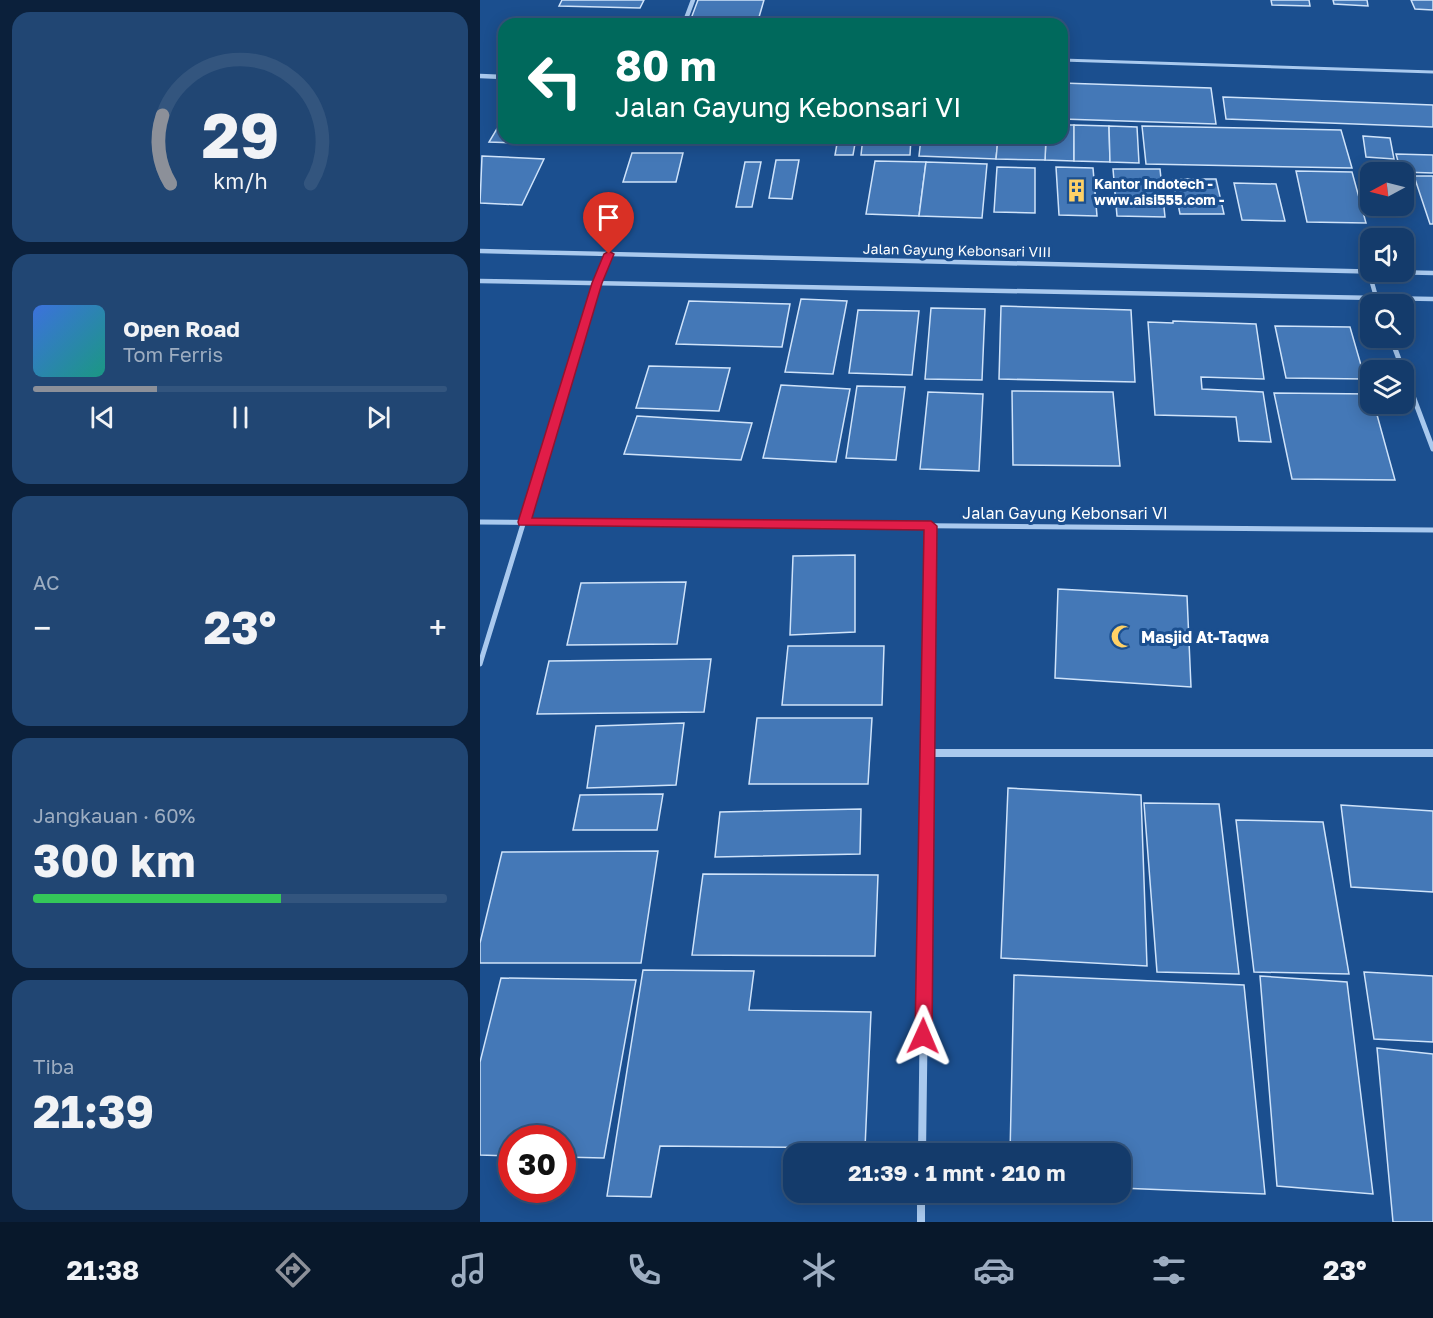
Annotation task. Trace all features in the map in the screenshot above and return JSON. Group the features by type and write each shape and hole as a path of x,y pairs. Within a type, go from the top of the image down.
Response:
{"street":[{"path":"686,18 693,0"},
{"path":"480,76 498,77"},
{"name":"Jalan Gayung Kebonsari VIII","path":"480,251 1360,272"},
{"path":"480,664 597,283 609,254"},
{"name":"Jalan Gayung Kebonsari VIII","path":"1414,273 1433,273"},
{"path":"480,281 1360,298"},
{"path":"1414,299 1433,299"},
{"path":"1414,398 1433,449"},
{"name":"Jalan Gayung Kebonsari VI","path":"480,522 1433,530"},
{"path":"922,1143 931,526"},
{"path":"927,753 1433,753"},
{"path":"921,1203 921,1222"}],"lane":[{"path":"1068,60 1433,72"}],"building":[{"path":"562,0 644,0 640,8 559,6"},
{"path":"698,0 764,0 759,18 691,18"},
{"path":"1271,0 1309,0 1310,6 1272,5"},
{"path":"1333,0 1367,0 1368,6 1334,4"},
{"path":"1411,0 1433,0 1433,10 1415,9"},
{"path":"1068,83 1211,88 1216,124 1068,119"},
{"path":"1223,97 1433,105 1433,127 1226,119"},
{"path":"1068,125 1074,125 1074,161 1045,160 1046,144 1068,144"},
{"path":"1074,125 1109,126 1110,162 1074,161"},
{"path":"1109,126 1137,127 1139,163 1110,162"},
{"path":"1142,126 1341,130 1352,168 1146,164"},
{"path":"498,127 498,142 489,142"},
{"path":"1363,136 1390,138 1394,159 1366,157"},
{"path":"837,144 855,144 853,155 835,155"},
{"path":"862,144 911,144 910,155 861,155"},
{"path":"920,144 997,144 996,159 919,156"},
{"path":"997,144 1046,144 1045,160 996,159"},
{"path":"632,153 683,153 676,182 623,182"},
{"path":"1396,154 1433,155 1433,173 1414,172 1414,162 1398,162"},
{"path":"482,156 544,159 522,205 480,203"},
{"path":"776,160 799,160 792,199 769,198"},
{"path":"875,161 926,162 919,216 866,214"},
{"path":"745,162 761,162 752,207 736,207"},
{"path":"926,162 987,164 982,218 919,216"},
{"path":"997,167 1035,168 1035,213 994,212"},
{"name":"Kantor Indotech - www.aisi555.com -","path":"1056,167 1093,168 1097,216 1059,215"},
{"path":"1113,169 1160,169 1165,217 1117,216"},
{"path":"1296,171 1352,172 1360,201 1360,216 1364,216 1366,223 1307,222"},
{"path":"1414,176 1433,176 1433,224 1430,224"},
{"path":"1173,179 1216,179 1224,214 1180,214"},
{"path":"1234,183 1276,184 1285,221 1242,220"},
{"path":"801,299 847,301 833,374 785,372"},
{"path":"689,301 790,304 782,347 676,344"},
{"path":"1001,306 1131,310 1135,382 999,379"},
{"path":"931,308 985,309 982,380 925,379"},
{"path":"858,310 919,311 912,375 849,373"},
{"path":"1173,321 1256,324 1264,379 1201,377 1202,389 1263,392 1271,442 1239,441 1236,417 1155,415 1148,322 1173,323"},
{"path":"1275,326 1350,327 1360,362 1360,379 1286,378"},
{"path":"649,366 730,368 719,411 636,408"},
{"path":"781,385 850,389 836,462 763,458"},
{"path":"857,386 905,387 896,460 846,458"},
{"path":"1012,391 1113,392 1120,466 1013,465"},
{"path":"928,392 983,394 979,471 920,469"},
{"path":"1274,393 1360,394 1360,414 1377,414 1395,480 1292,479"},
{"path":"637,416 752,423 741,460 624,454"},
{"path":"855,555 855,632 790,635 793,556"},
{"path":"686,582 677,644 567,645 581,583"},
{"name":"Masjid At-Taqwa","path":"1058,589 1187,596 1191,687 1055,678"},
{"path":"788,646 884,646 882,705 782,705"},
{"path":"711,659 704,712 537,714 549,661"},
{"path":"757,718 872,718 868,784 749,784"},
{"path":"684,723 676,785 587,788 596,726"},
{"path":"1008,788 1141,795 1147,966 1001,958"},
{"path":"663,794 657,830 573,830 580,795"},
{"path":"1144,803 1219,804 1239,974 1157,972"},
{"path":"1341,805 1433,811 1433,892 1351,887"},
{"path":"861,809 860,854 715,857 720,812"},
{"path":"1236,820 1323,822 1349,974 1254,972"},
{"path":"658,851 641,963 480,963 480,943 502,852"},
{"path":"703,874 878,875 875,956 692,955"},
{"path":"643,970 754,971 749,1010 871,1012 865,1143 783,1143 783,1147 660,1146 651,1197 607,1196"},
{"path":"1364,972 1433,976 1433,1042 1374,1039"},
{"path":"1014,975 1244,985 1265,1194 1131,1188 1131,1143 1010,1143"},
{"path":"1260,976 1347,982 1373,1194 1277,1186"},
{"path":"501,978 636,980 604,1158 576,1157 576,1125 498,1125 498,1156 480,1155 480,1062"},
{"path":"1377,1048 1433,1054 1433,1222 1393,1222"}],"place":[{"name":"Kantor Indotech - www.aisi555.com -","path":"1076,191"},
{"name":"Masjid At-Taqwa","path":"1123,637"}],"route":[{"path":"609,254 597,283 524,522 931,526 923,1036"}]}
